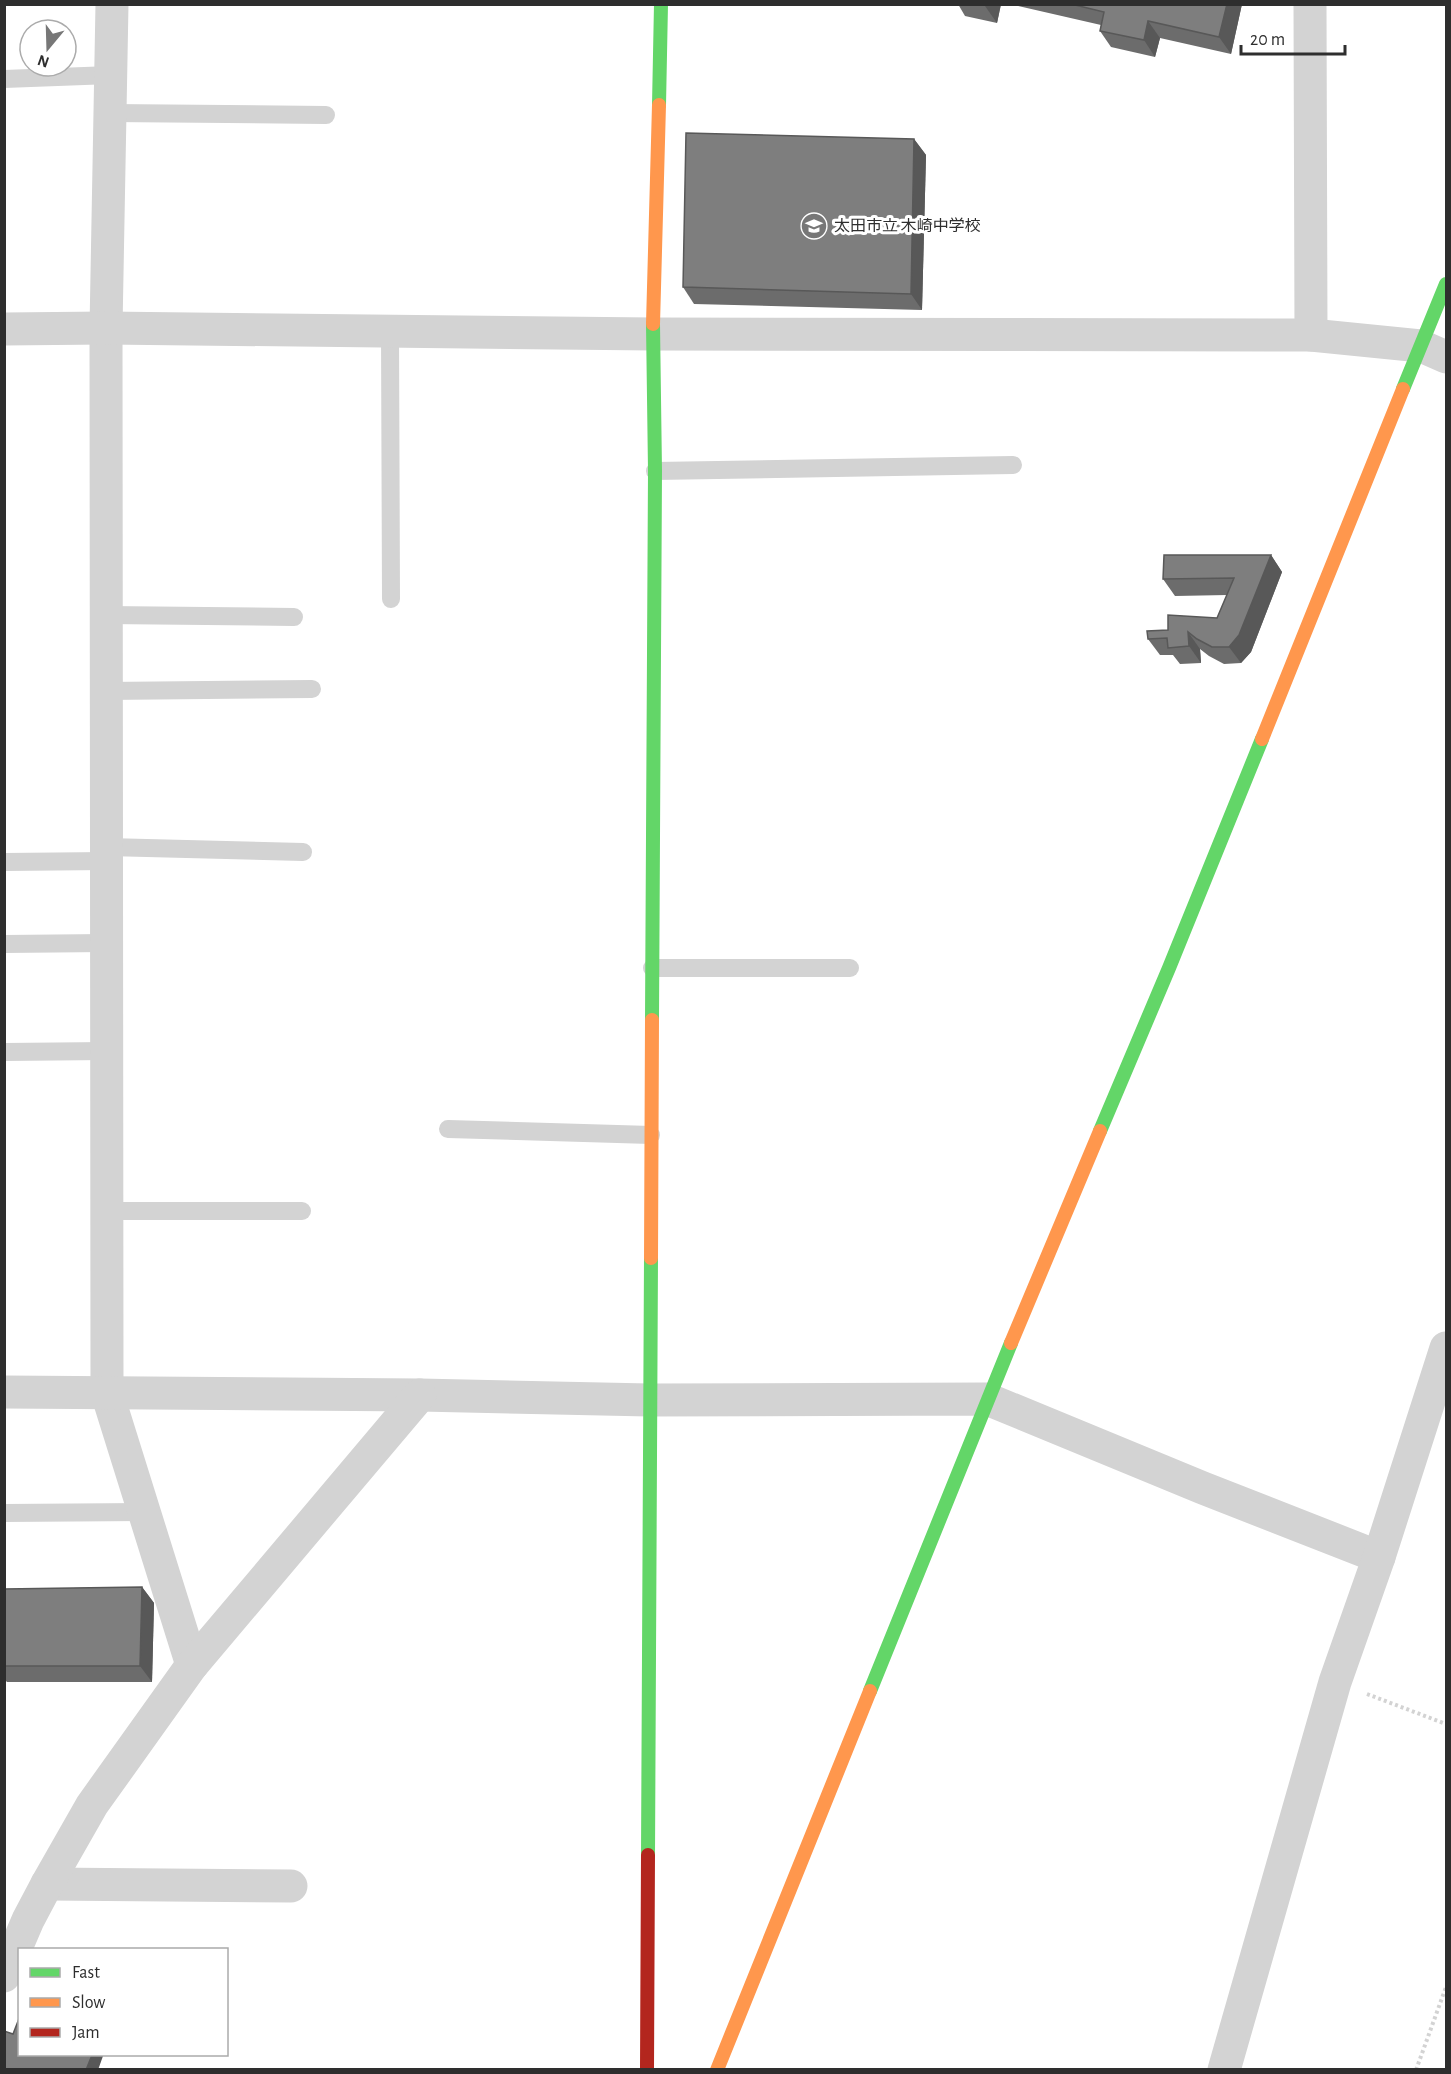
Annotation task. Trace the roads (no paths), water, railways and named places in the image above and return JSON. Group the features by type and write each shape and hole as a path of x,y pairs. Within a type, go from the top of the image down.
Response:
{"street":[{"path":"112,4 106,328 107,1393 192,1665"},
{"path":"647,2070 655,471 653,334 661,4"},
{"path":"1310,4 1311,335"},
{"path":"717,2070 987,1399 1169,968 1434,352 1446,284"},
{"path":"4,329 653,334 1311,335 1434,352"},
{"path":"1224,2070 1335,1682 1379,1557 1446,1348"},
{"path":"4,1392 420,1395 649,1400 987,1399 1379,1557"},
{"path":"4,1976 28,1920 92,1805 192,1665 420,1395"},
{"path":"47,1884 291,1886"}],"lane":[{"path":"4,79 111,75"},
{"path":"110,113 326,116"},
{"path":"390,331 391,599"},
{"path":"655,471 1013,465"},
{"path":"106,615 294,617"},
{"path":"106,691 312,689"},
{"path":"4,862 107,854 303,852"},
{"path":"4,944 106,943"},
{"path":"652,968 850,968"},
{"path":"4,1052 107,1051"},
{"path":"448,1129 651,1135"},
{"path":"107,1211 302,1211"},
{"path":"4,1513 144,1512"}],"place":[{"name":"太田市立 木崎中学校","path":"814,226"}]}
